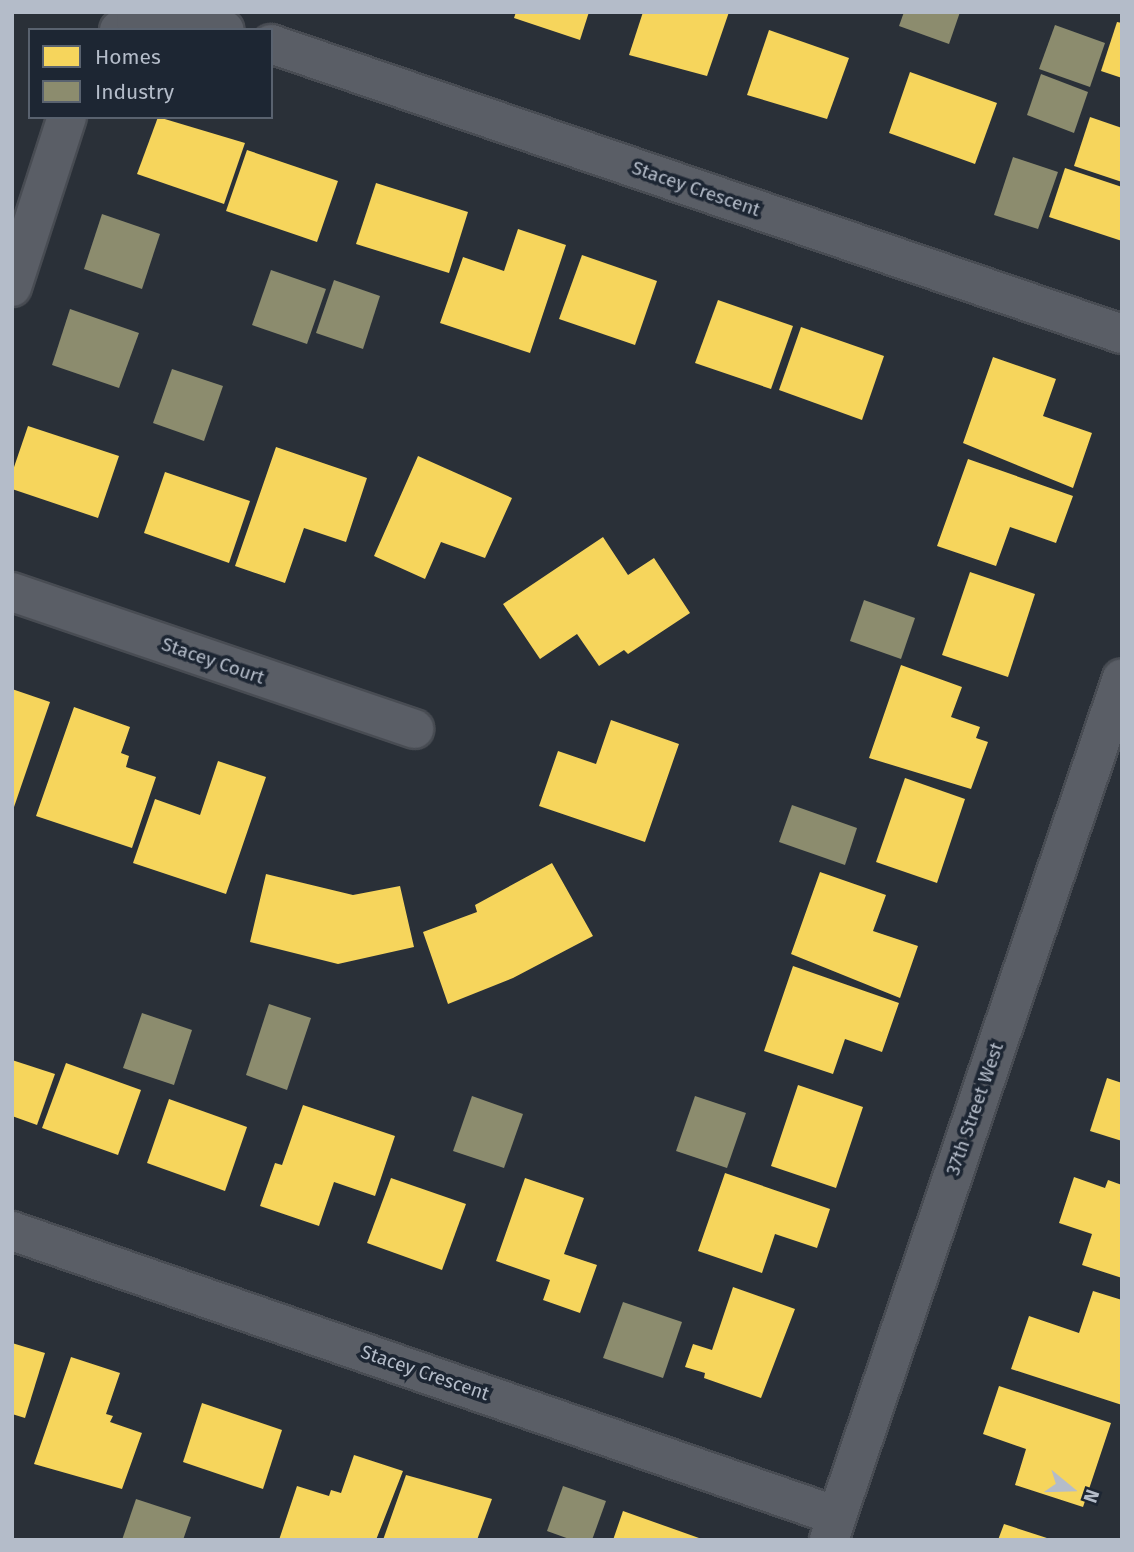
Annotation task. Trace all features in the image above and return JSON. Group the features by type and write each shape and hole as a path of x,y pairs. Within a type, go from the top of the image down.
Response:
{"street":[{"path":"123,28 136,21 205,28"},
{"name":"Stacey Crescent","path":"273,45 1122,334"},
{"path":"12,287 66,119"},
{"name":"Stacey Court","path":"12,592 414,729"},
{"name":"37th Street West","path":"833,1528 1122,678"},
{"name":"Stacey Crescent","path":"12,1231 833,1528"}],"building: Homes":[{"path":"516,12 589,12 580,40 514,18"},
{"path":"643,12 729,12 707,76 629,55"},
{"path":"1117,22 1122,23 1122,78 1101,71"},
{"path":"769,30 849,58 827,119 747,95"},
{"path":"910,72 997,103 975,164 889,133"},
{"path":"1090,117 1122,128 1122,182 1074,166"},
{"path":"157,119 245,143 224,204 137,174"},
{"path":"247,150 338,181 317,242 226,211"},
{"path":"1065,168 1122,187 1122,241 1049,217"},
{"path":"376,183 468,212 449,273 356,244"},
{"path":"518,229 566,245 530,353 440,323 463,257 504,271"},
{"path":"582,255 657,281 635,345 559,319"},
{"path":"718,300 793,326 771,389 695,363"},
{"path":"801,327 884,356 862,420 779,390"},
{"path":"993,357 1056,379 1043,416 1092,433 1073,488 963,443"},
{"path":"28,426 119,456 98,518 12,489 12,473"},
{"path":"276,447 367,478 346,542 304,528 285,583 235,566"},
{"path":"418,456 512,498 485,558 441,542 425,579 374,556"},
{"path":"968,459 1073,496 1056,543 1010,527 996,566 937,546"},
{"path":"165,472 250,501 229,563 144,533"},
{"path":"603,537 628,575 654,558 690,613 628,654 624,650 599,666 577,634 540,659 503,604"},
{"path":"970,572 1035,594 1008,677 942,655"},
{"path":"901,665 962,687 951,717 980,727 976,738 988,742 971,789 869,758"},
{"path":"12,689 50,702 13,810 12,810"},
{"path":"74,707 130,727 121,753 129,756 126,767 156,777 132,848 36,816"},
{"path":"611,720 679,744 645,842 539,806 558,751 596,764"},
{"path":"218,761 266,777 226,894 133,863 155,799 200,815"},
{"path":"905,778 965,799 937,883 876,862"},
{"path":"552,863 593,936 513,978 448,1004 423,932 477,912 475,905"},
{"path":"820,872 886,895 873,931 918,946 900,998 791,954"},
{"path":"266,874 353,895 400,886 414,947 338,964 250,942"},
{"path":"793,966 899,1003 882,1052 845,1039 833,1074 764,1051"},
{"path":"12,1060 55,1074 37,1125 12,1116"},
{"path":"66,1063 141,1090 118,1155 42,1128"},
{"path":"1107,1078 1122,1083 1122,1141 1090,1131"},
{"path":"798,1085 863,1107 836,1188 771,1166"},
{"path":"169,1099 247,1127 225,1191 147,1163"},
{"path":"303,1105 395,1136 375,1196 334,1182 319,1226 260,1206 275,1163 282,1165"},
{"path":"725,1173 830,1209 817,1248 775,1234 762,1273 698,1251"},
{"path":"1074,1177 1105,1188 1108,1180 1122,1185 1122,1278 1082,1265 1092,1234 1059,1223"},
{"path":"391,1178 466,1204 442,1270 367,1243"},
{"path":"525,1178 584,1198 564,1254 597,1265 580,1313 543,1300 550,1280 496,1261"},
{"path":"733,1287 795,1309 761,1398 704,1378 705,1373 685,1367 693,1344 712,1350"},
{"path":"1093,1291 1122,1300 1122,1405 1011,1369 1029,1316 1079,1333"},
{"path":"12,1343 45,1353 25,1418 12,1414"},
{"path":"71,1357 120,1373 106,1414 113,1416 110,1422 142,1433 122,1489 34,1464"},
{"path":"999,1386 1111,1423 1083,1507 1015,1485 1026,1449 983,1434"},
{"path":"202,1403 282,1430 263,1489 183,1462"},
{"path":"354,1455 403,1471 376,1540 279,1540 297,1486 329,1496 331,1490 341,1493"},
{"path":"406,1475 492,1499 477,1540 383,1540"},
{"path":"623,1511 699,1538 699,1540 613,1540"},
{"path":"1004,1524 1050,1539 1050,1540 998,1540"}],"building: Industry":[{"path":"904,12 960,12 949,44 899,26"},
{"path":"1055,25 1105,43 1090,87 1039,69"},
{"path":"1041,74 1088,92 1074,133 1027,115"},
{"path":"1013,157 1058,172 1038,229 994,215"},
{"path":"102,214 160,234 142,289 84,269"},
{"path":"271,270 326,289 307,344 252,325"},
{"path":"334,280 380,296 363,349 316,333"},
{"path":"70,309 139,333 119,388 52,365"},
{"path":"172,369 223,386 204,441 153,423"},
{"path":"864,600 915,618 901,659 850,641"},
{"path":"792,805 857,828 845,865 779,842"},
{"path":"269,1004 311,1018 287,1090 246,1075"},
{"path":"142,1013 192,1030 174,1085 123,1068"},
{"path":"472,1096 523,1114 504,1168 453,1151"},
{"path":"695,1096 746,1113 727,1168 676,1151"},
{"path":"623,1302 682,1322 663,1378 603,1358"},
{"path":"563,1486 606,1501 592,1540 572,1540 547,1531"},
{"path":"136,1499 191,1517 183,1540 122,1540"}]}
